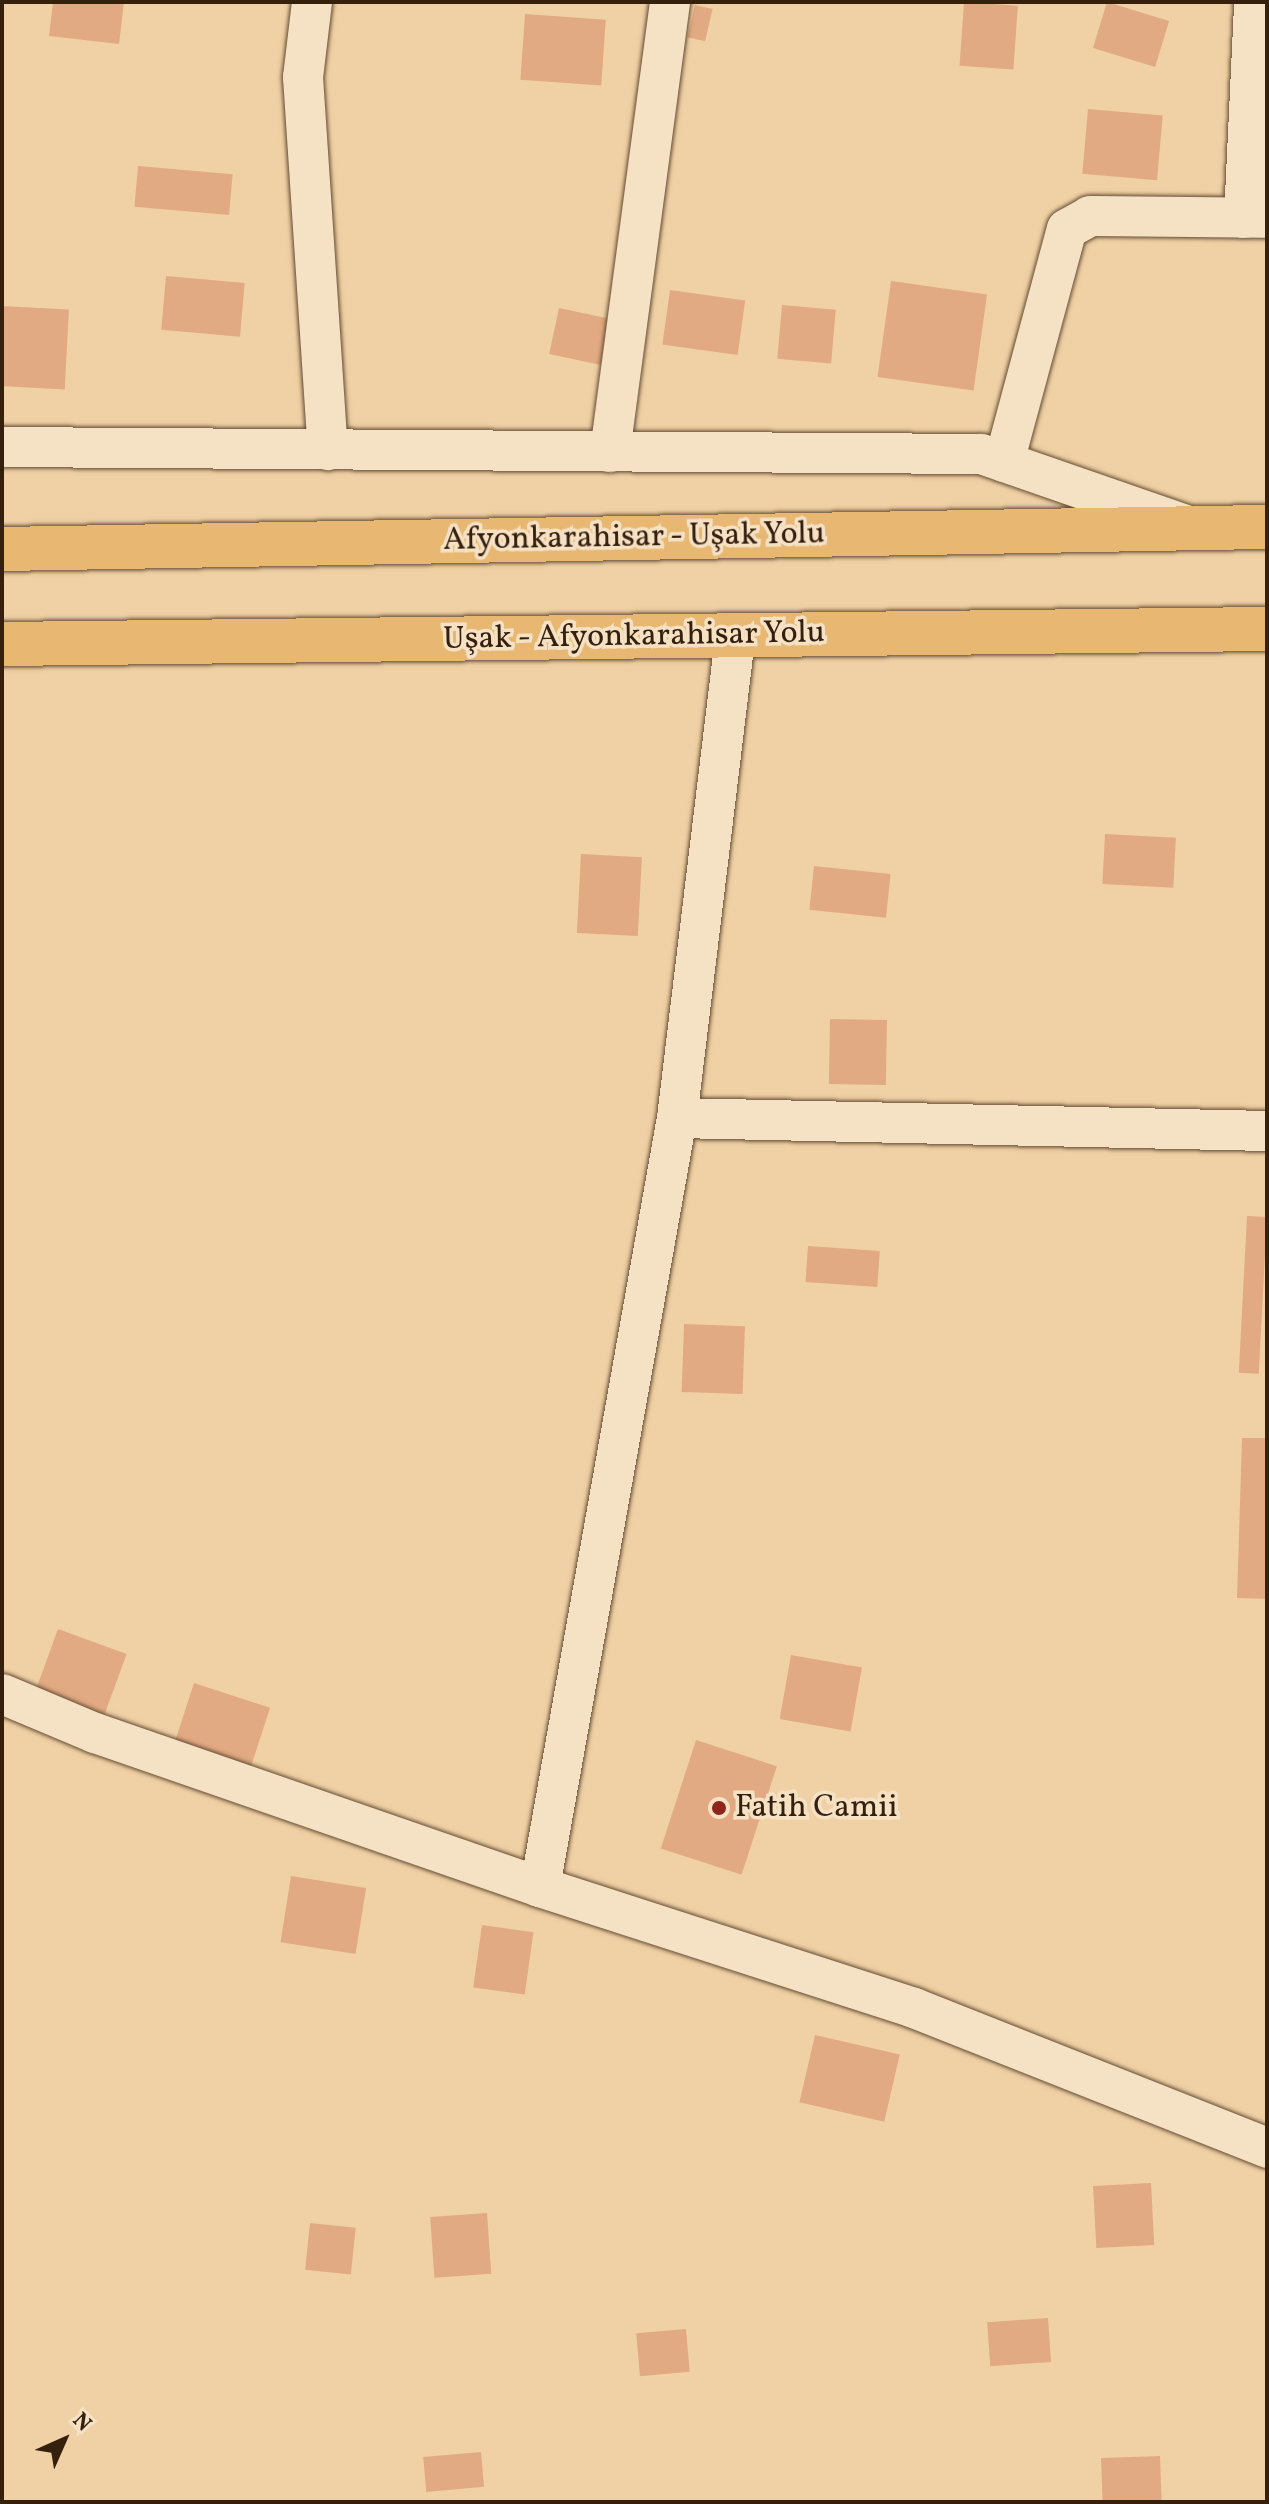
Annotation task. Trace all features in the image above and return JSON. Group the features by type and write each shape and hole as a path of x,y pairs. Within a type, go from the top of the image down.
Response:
{"highway":[{"name":"Afyonkarahisar - Uşak Yolu","path":"2,549 1267,527"},
{"name":"Uşak - Afyonkarahisar Yolu","path":"2,644 1267,629"}],"street":[{"path":"312,2 303,77 328,450"},
{"path":"610,452 670,2"},
{"path":"1004,462 1067,229 1090,216 1255,218 1254,2"},
{"path":"2,447 981,454 1196,528"},
{"path":"540,1887 677,1118 735,636"},
{"path":"677,1118 1267,1131"},
{"path":"2,1694 95,1733 540,1887 914,2008 1267,2148"}],"building":[{"path":"53,2 124,2 119,44 49,36"},
{"path":"964,2 1018,6 1013,70 960,66"},
{"path":"1107,2 1169,21 1155,67 1093,48"},
{"path":"695,5 713,9 705,41 688,37"},
{"path":"525,14 606,20 601,85 520,80"},
{"path":"1088,109 1163,116 1157,180 1082,174"},
{"path":"138,166 233,174 229,215 134,207"},
{"path":"166,276 245,283 240,337 161,330"},
{"path":"891,281 987,294 974,391 878,377"},
{"path":"670,290 745,301 738,355 662,344"},
{"path":"782,305 836,310 831,364 777,359"},
{"path":"2,306 69,310 65,389 2,386"},
{"path":"559,308 612,319 602,365 549,354"},
{"path":"1105,834 1176,838 1173,888 1102,884"},
{"path":"581,854 642,857 638,936 577,933"},
{"path":"814,866 891,874 886,918 809,910"},
{"path":"830,1019 887,1020 886,1085 829,1084"},
{"path":"1247,1216 1267,1217 1259,1374 1239,1373"},
{"path":"808,1246 880,1251 877,1287 805,1282"},
{"path":"684,1324 745,1326 743,1394 682,1392"},
{"path":"1242,1438 1267,1438 1267,1599 1237,1598"},
{"path":"58,1629 127,1654 104,1715 36,1690"},
{"path":"791,1655 862,1668 851,1732 780,1719"},
{"path":"194,1683 270,1708 250,1770 174,1745"},
{"name":"Fatih Camii","path":"696,1740 777,1766 742,1875 661,1848"},
{"path":"291,1876 366,1888 356,1954 281,1942"},
{"path":"482,1925 533,1932 525,1995 473,1987"},
{"path":"815,2035 900,2055 884,2122 799,2102"},
{"path":"1151,2183 1154,2245 1096,2248 1093,2186"},
{"path":"487,2213 491,2274 434,2278 430,2217"},
{"path":"310,2223 356,2228 351,2275 305,2270"},
{"path":"1048,2318 1051,2362 990,2366 987,2322"},
{"path":"686,2329 690,2372 640,2376 636,2333"},
{"path":"481,2452 484,2487 426,2492 423,2457"},
{"path":"1160,2456 1162,2502 1103,2502 1101,2458"}],"place":[{"name":"Fatih Camii","path":"719,1808"}]}
